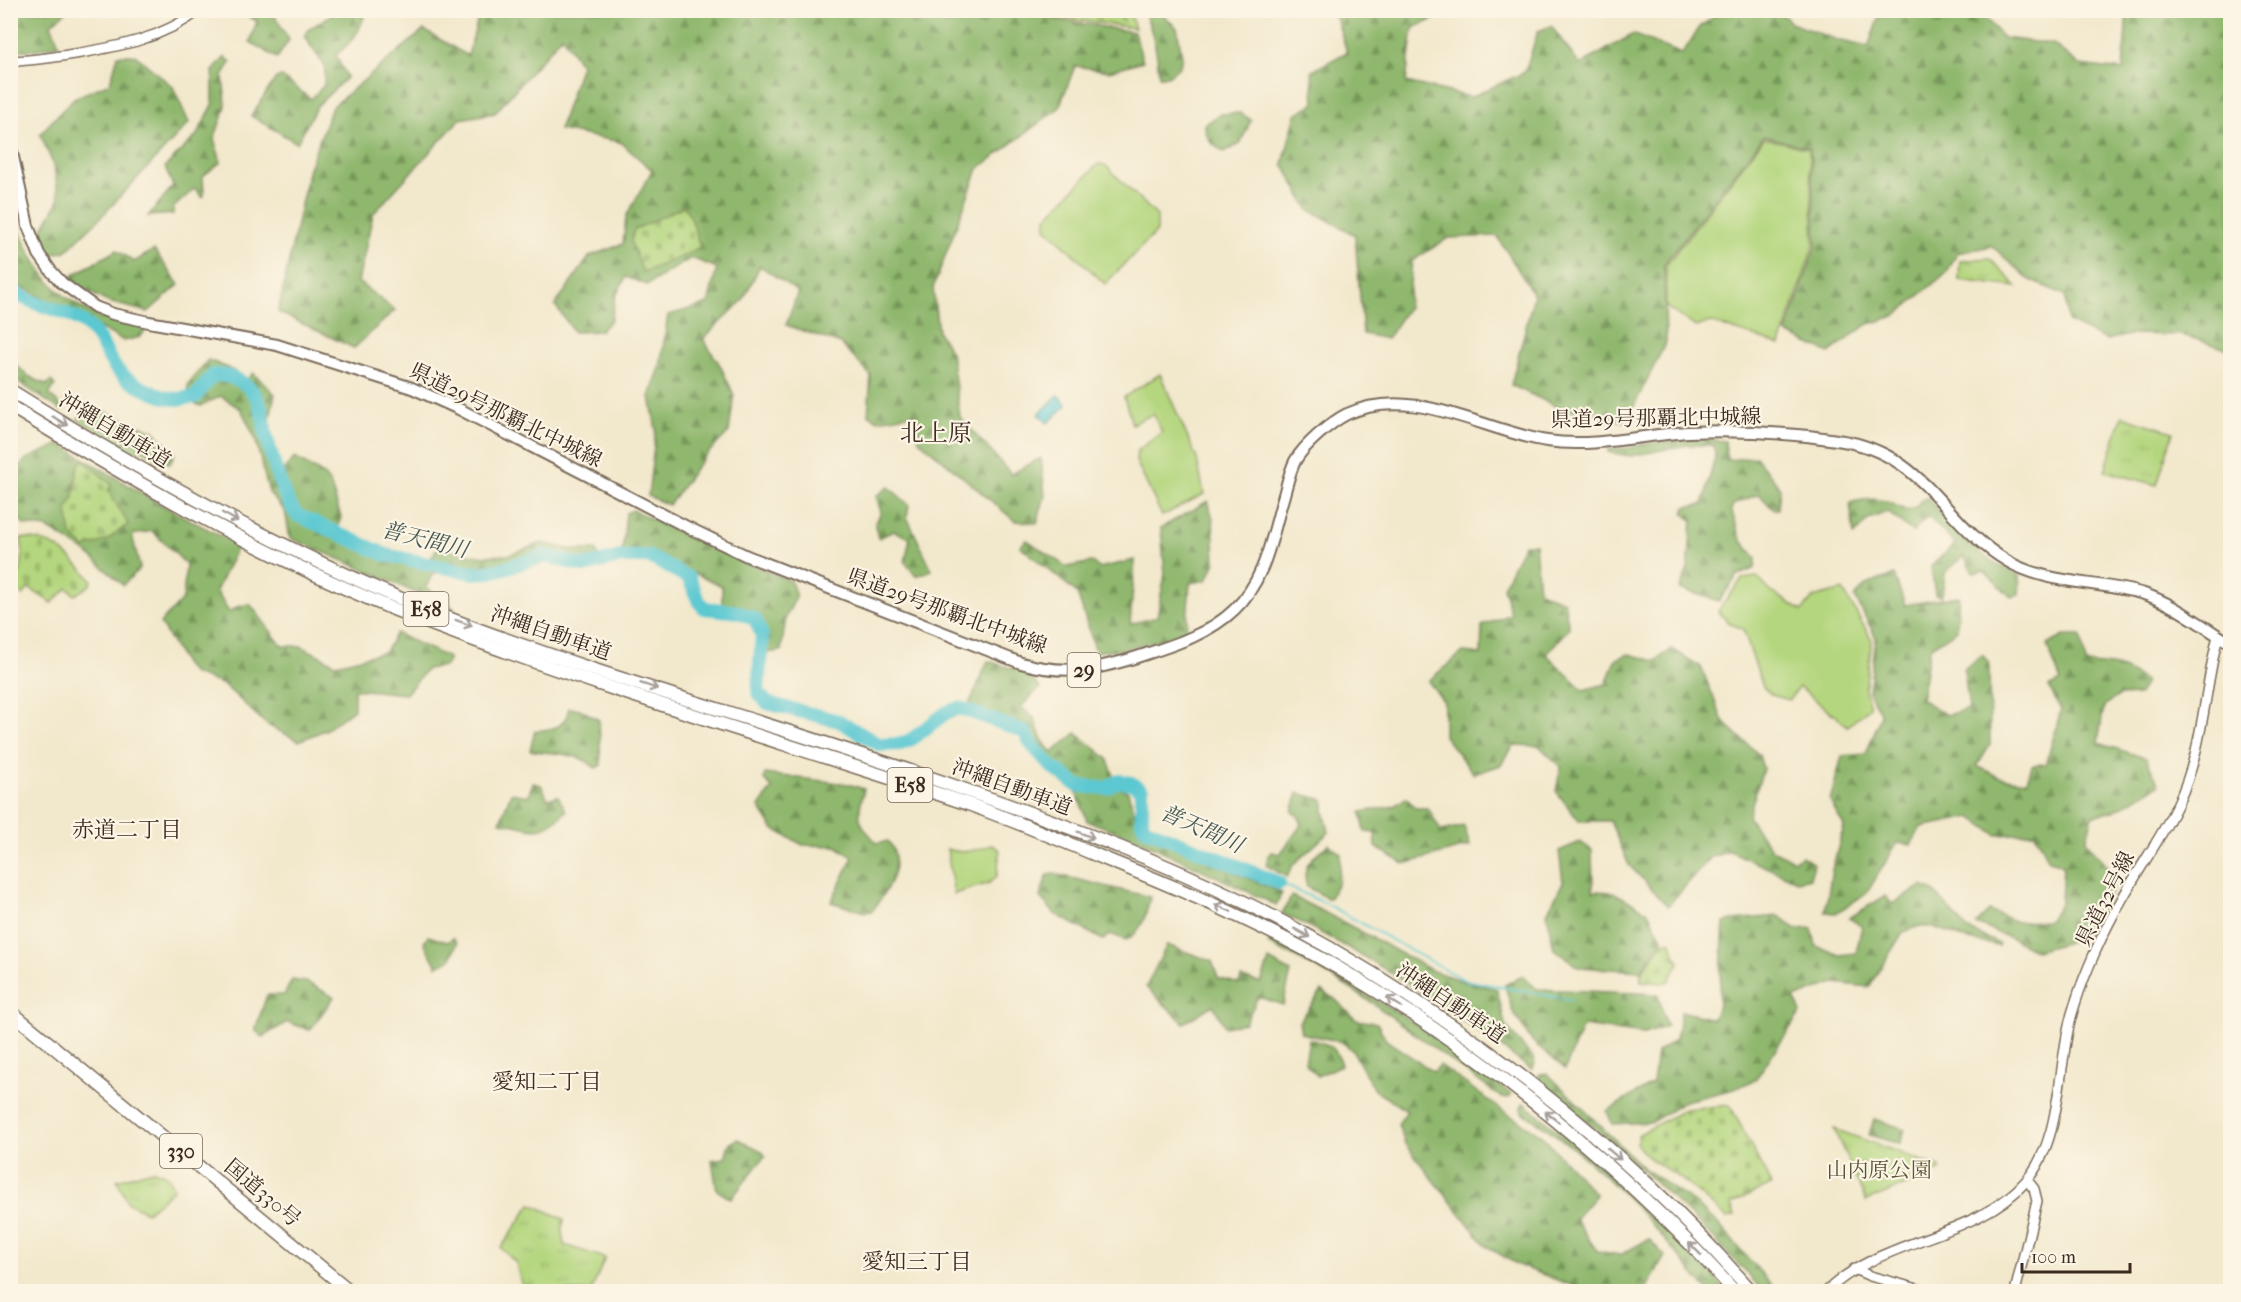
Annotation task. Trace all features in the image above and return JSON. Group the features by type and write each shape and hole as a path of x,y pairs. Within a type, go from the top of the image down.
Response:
{"highway":[{"name":"沖縄自動車道","path":"10,390 141,469 234,519 335,569 442,615 551,654 952,785 1061,825 1167,868 1280,921 1353,962 1443,1018 1533,1085 1672,1206 1752,1292"},
{"name":"沖縄自動車道","path":"10,406 160,495 267,550 386,606 437,627 579,677 970,805 1161,881 1228,910 1279,936 1388,998 1529,1098 1632,1188 1735,1292"},
{"name":"国道330号","path":"10,1011 351,1292"}],"main road":[{"path":"10,62 53,57 144,40 159,35 200,10"},
{"name":"県道29号那覇北中城線","path":"10,143 28,226 39,254 62,283 95,307 113,314 149,322 277,345 412,388 469,414 747,556 1021,663 1043,669 1081,670 1136,657 1199,634 1232,612 1258,578 1296,459 1324,430 1342,417 1367,407 1393,405 1425,407 1512,434 1562,442 1701,432 1785,435 1851,442 1880,452 1912,472 1982,543 2013,564 2040,574 2111,586 2150,596 2230,643"},
{"name":"県道32号線","path":"1826,1292 1836,1281 1854,1269 1982,1214 2007,1199 2027,1180 2041,1158 2052,1127 2065,1042 2075,1002 2119,903 2178,803 2188,778 2203,716 2218,636"},
{"path":"2015,1292 2037,1201 2036,1193 2027,1180"},
{"path":"1854,1269 1870,1276 1929,1292"}],"green space":[{"path":"1049,10 1053,19 1134,32 1143,61 1109,71 1075,66 1059,108 978,169 933,288 938,332 951,352 960,417 1011,474 1041,458 1045,496 1037,523 1015,521 919,440 914,414 878,420 868,414 871,376 841,344 786,325 798,292 760,266 743,300 703,339 720,365 734,395 729,432 703,458 669,505 648,496 656,430 650,396 660,367 668,315 708,304 717,268 691,258 647,285 626,277 615,298 611,320 600,331 574,332 555,305 590,256 623,244 626,217 652,170 620,142 559,130 581,65 562,36 495,113 460,119 373,214 358,282 395,310 354,348 278,312 309,168 332,107 424,30 468,56 480,11"},
{"path":"10,11 67,11 51,24 59,45 33,50 11,50"},
{"path":"236,11 276,11 273,13 289,40 277,58 250,42 257,21"},
{"path":"337,11 366,11 355,36 336,55 347,77 317,106 297,143 251,116 276,78 282,77 311,99 324,85 325,67 304,36 309,29"},
{"path":"1052,11 1129,11 1135,28 1054,17"},
{"path":"1144,11 1159,11 1177,28 1182,56 1180,66 1168,76 1159,76 1158,59"},
{"path":"1328,11 1453,11 1413,28 1406,82 1471,97 1525,72 1538,31 1551,26 1580,65 1633,34 1682,54 1700,27 1721,11 1780,11 1791,23 1837,40 1868,47 1881,11 1983,11 1985,17 2003,38 2053,44 2080,65 2123,70 2127,12 2125,11 2230,11 2230,350 2183,335 2134,334 2106,340 2068,322 2065,295 2028,279 1992,246 1957,253 1947,272 1895,316 1866,325 1829,353 1786,333 1816,245 1810,148 1764,136 1664,264 1666,342 1626,422 1564,410 1511,385 1534,295 1497,236 1448,238 1412,261 1408,307 1387,339 1363,334 1355,235 1308,209 1283,164 1296,114 1314,103 1312,71 1347,52 1336,17"},
{"path":"118,55 135,55 173,87 189,123 66,251 49,255 41,232 59,200 54,166 40,134 74,98 110,83"},
{"path":"225,57 231,62 223,76 226,106 214,139 221,162 203,176 204,196 202,197 195,188 173,208 173,214 148,216 173,186 165,167 196,136 213,105 213,71"},
{"path":"1241,113 1251,120 1240,144 1224,152 1210,141 1205,124 1221,114"},
{"path":"1764,138 1809,149 1814,244 1780,345 1710,322 1696,327 1666,307 1666,265"},
{"path":"1098,164 1105,165 1157,216 1157,231 1105,284 1046,228 1046,218"},
{"path":"684,206 691,218 700,247 643,272 631,242 634,230"},
{"path":"12,207 26,244 44,276 71,301 87,311 142,328 145,331 140,337 124,341 20,286 11,277"},
{"path":"117,250 134,262 154,250 179,285 148,312 108,302 71,283 70,277"},
{"path":"1989,258 2017,287 1959,280 1960,261"},
{"path":"208,360 248,379 253,373 275,394 270,417 273,468 282,471 295,458 324,475 330,483 341,517 337,529 380,550 430,560 437,548 480,556 508,555 542,543 574,550 596,550 602,565 577,566 544,557 470,576 447,572 433,573 426,587 455,611 290,538 285,511 269,493 255,438 241,409 221,396 201,406 189,402 188,384"},
{"path":"11,363 28,376 47,385 51,381 55,385 49,395 64,408 62,411 11,377"},
{"path":"1160,374 1197,459 1204,494 1162,516 1136,461 1137,451 1162,432 1153,414 1132,424 1124,397"},
{"path":"84,410 102,410 154,431 175,453 170,464 139,449 134,454 77,420"},
{"path":"2122,416 2173,432 2157,485 2105,471"},
{"path":"1699,439 1725,441 1727,460 1756,457 1780,488 1778,509 1773,509 1759,494 1734,504 1731,509 1741,540 1756,558 1755,568 1737,576 1719,601 1680,589 1688,569 1692,521 1684,513 1686,507 1703,504 1715,457 1714,445 1688,445 1631,456 1608,452 1608,449 1631,448 1642,444"},
{"path":"60,444 156,502 238,545 216,591 229,612 239,606 250,604 282,646 301,646 336,664 385,652 396,633 449,658 445,666 427,669 406,694 354,689 354,709 327,729 299,741 267,725 224,685 192,673 160,623 183,599 186,564 152,531 132,535 140,568 123,585 85,551 47,528 24,525 19,518 11,478 26,459"},
{"path":"83,460 112,485 108,490 128,524 107,540 85,548 71,535 67,509 74,497 78,465"},
{"path":"889,487 909,505 907,517 932,570 916,576 905,562 910,538 894,531 878,538 875,525 881,512 876,496"},
{"path":"1927,498 1979,552 2020,576 2019,595 2011,597 1984,571 1973,573 1964,556 1945,573 1942,596 1935,595 1931,566 1955,544 1928,516 1913,532 1887,512 1869,519 1854,535 1850,503 1873,499 1893,504 1907,511"},
{"path":"1208,501 1213,519 1215,562 1207,580 1190,583 1186,633 1123,649 1096,652 1077,593 1020,546 1027,540 1067,567 1092,562 1099,568 1135,560 1130,624 1157,617 1165,574 1161,528"},
{"path":"633,510 709,547 791,581 796,597 786,617 781,651 766,653 767,633 760,616 741,609 722,607 722,586 653,554 622,553 626,513"},
{"path":"21,538 43,541 61,550 92,580 90,585 75,595 67,588 52,603 29,588 23,595 11,587 21,569 23,555"},
{"path":"1524,544 1535,544 1539,591 1564,601 1569,628 1546,654 1583,690 1606,684 1615,660 1629,654 1655,661 1672,649 1701,667 1723,721 1759,755 1763,769 1748,817 1772,850 1793,860 1802,856 1814,864 1810,878 1797,881 1730,851 1711,857 1668,906 1629,865 1610,821 1579,821 1556,791 1561,767 1539,746 1514,745 1501,765 1474,774 1444,736 1444,702 1428,681 1463,652 1481,654 1482,626 1511,614 1503,587"},
{"path":"1894,575 1905,605 1959,596 1957,630 1930,648 1921,699 1946,715 1969,709 1964,669 1982,655 1989,662 1990,745 1977,766 1999,777 2027,781 2032,765 2046,764 2061,710 2049,687 2061,681 2047,645 2064,636 2081,636 2086,664 2118,667 2146,682 2139,695 2119,696 2104,706 2098,743 2146,758 2159,785 2114,811 2093,816 2086,841 2118,879 2086,937 2036,951 1976,924 1989,911 2017,922 2048,921 2061,903 2063,866 2049,860 2035,833 1997,835 1971,817 1921,827 1911,845 1897,843 1867,893 1836,913 1825,912 1832,870 1844,826 1830,801 1842,756 1866,754 1881,715 1869,692 1876,638 1855,597 1866,585"},
{"path":"1757,577 1770,591 1802,611 1813,598 1843,590 1872,640 1865,690 1870,707 1848,726 1799,687 1789,700 1772,695 1763,687 1743,629 1729,623 1718,611 1742,579"},
{"path":"988,661 1027,673 1040,688 1021,707 1034,718 1042,740 1052,753 1076,733 1107,758 1118,786 1128,792 1140,831 1282,893 1276,905 1135,838 1087,821 1075,788 1033,749 1027,731 968,707"},
{"path":"569,708 580,709 599,720 601,765 595,768 573,756 530,750 535,731 557,727 565,720"},
{"path":"765,774 848,784 864,789 860,807 862,824 877,843 888,841 895,858 892,877 872,911 864,912 831,902 853,857 836,846 803,845 773,829 759,807 772,788 764,779"},
{"path":"533,783 541,785 548,799 558,796 566,811 549,825 536,829 500,822 511,793 528,796"},
{"path":"1298,793 1324,800 1329,832 1293,865 1287,877 1266,865 1268,856 1272,852 1280,854 1302,824 1298,816 1292,812"},
{"path":"1406,798 1416,808 1428,808 1441,831 1464,826 1470,846 1404,864 1376,847 1375,833 1365,832 1361,812 1394,806"},
{"path":"1580,842 1592,850 1593,891 1613,892 1647,911 1663,940 1640,971 1579,967 1554,949 1547,913 1563,882 1559,851"},
{"path":"1329,844 1341,854 1338,883 1329,899 1307,887 1305,872 1309,862"},
{"path":"992,845 1000,850 997,876 989,883 954,894 947,849 964,852"},
{"path":"1055,874 1150,897 1140,927 1132,937 1126,940 1110,934 1103,940 1055,914 1040,897 1047,875"},
{"path":"1922,886 1934,891 1967,929 1999,946 1964,939 1940,929 1920,926 1903,932 1869,987 1834,983 1794,998 1801,1012 1755,1080 1734,1089 1685,1101 1652,1122 1612,1124 1607,1111 1653,1083 1657,1052 1676,1039 1681,1011 1713,1019 1719,1004 1724,923 1731,920 1779,916 1796,929 1812,928 1816,946 1840,955 1856,953 1862,926 1849,918 1885,896 1892,904"},
{"path":"1292,896 1433,971 1497,989 1505,1025 1533,1058 1535,1064 1532,1070 1472,1026 1380,966 1282,913"},
{"path":"428,936 447,942 453,938 457,943 450,960 437,966 424,943"},
{"path":"1271,939 1400,1014 1452,1049 1512,1095 1502,1098 1371,1002 1319,969 1268,944"},
{"path":"1670,941 1679,963 1669,981 1662,983 1641,981 1641,973 1664,942"},
{"path":"1167,945 1212,961 1218,978 1239,984 1241,978 1261,983 1269,960 1291,972 1283,1005 1258,997 1245,1023 1225,1027 1213,1005 1184,1023 1146,987"},
{"path":"1523,976 1537,989 1658,994 1667,1026 1644,1034 1583,1026 1565,1069 1531,1040 1512,1010 1505,985"},
{"path":"292,980 306,982 334,997 310,1030 287,1022 263,1037 255,1030 267,995 284,995"},
{"path":"1322,991 1335,999 1356,1020 1377,1023 1386,1040 1434,1072 1440,1065 1506,1113 1540,1134 1596,1195 1575,1219 1597,1251 1620,1255 1649,1239 1665,1256 1645,1291 1586,1291 1518,1265 1486,1246 1405,1144 1398,1124 1407,1111 1374,1090 1353,1051 1342,1042 1301,1033 1299,1022"},
{"path":"1309,1039 1331,1046 1341,1065 1317,1076 1305,1063"},
{"path":"1547,1073 1642,1167 1697,1205 1717,1223 1777,1291 1763,1291 1737,1262 1654,1181 1537,1079 1540,1074"},
{"path":"1524,1103 1609,1172 1652,1212 1727,1291 1709,1291 1620,1190 1573,1148 1522,1112 1521,1107"},
{"path":"1730,1105 1771,1185 1731,1204 1735,1216 1727,1218 1680,1178 1645,1155 1637,1144 1638,1135 1685,1109"},
{"path":"1874,1119 1905,1129 1900,1144 1869,1135"},
{"name":"山内原公園","path":"1834,1129 1940,1167 1940,1171 1866,1201"},
{"path":"738,1139 762,1151 765,1156 731,1199 717,1190 712,1160 725,1158 729,1144"},
{"path":"153,1170 167,1175 174,1189 147,1212 128,1203 117,1180"},
{"path":"531,1204 564,1219 562,1231 564,1245 605,1258 591,1291 523,1291 516,1263 501,1248"}],"water":[{"path":"1058,395 1067,405 1048,423 1039,414"}],"waterway":[{"name":"普天間川","path":"10,288 29,300 70,315 88,326 97,336 119,372 130,381 154,393 176,399 195,397 213,375 228,376 248,386 260,405 279,480 297,515 386,555 472,573 490,572 546,556 584,566 621,557 650,557 689,578 704,608 739,612 755,619 762,635 758,692 767,703 839,721 880,745 901,744 912,739 947,712 960,708 1025,732 1031,744 1052,767 1078,786 1106,788 1118,781 1131,783 1142,790 1142,823 1146,829 1279,883"},
{"path":"1279,883 1325,903 1464,980 1571,1000"}],"district":[{"name":"北上原","path":"936,433"},
{"name":"赤道二丁目","path":"127,829"},
{"name":"愛知二丁目","path":"547,1081"},
{"name":"愛知三丁目","path":"917,1261"}]}
